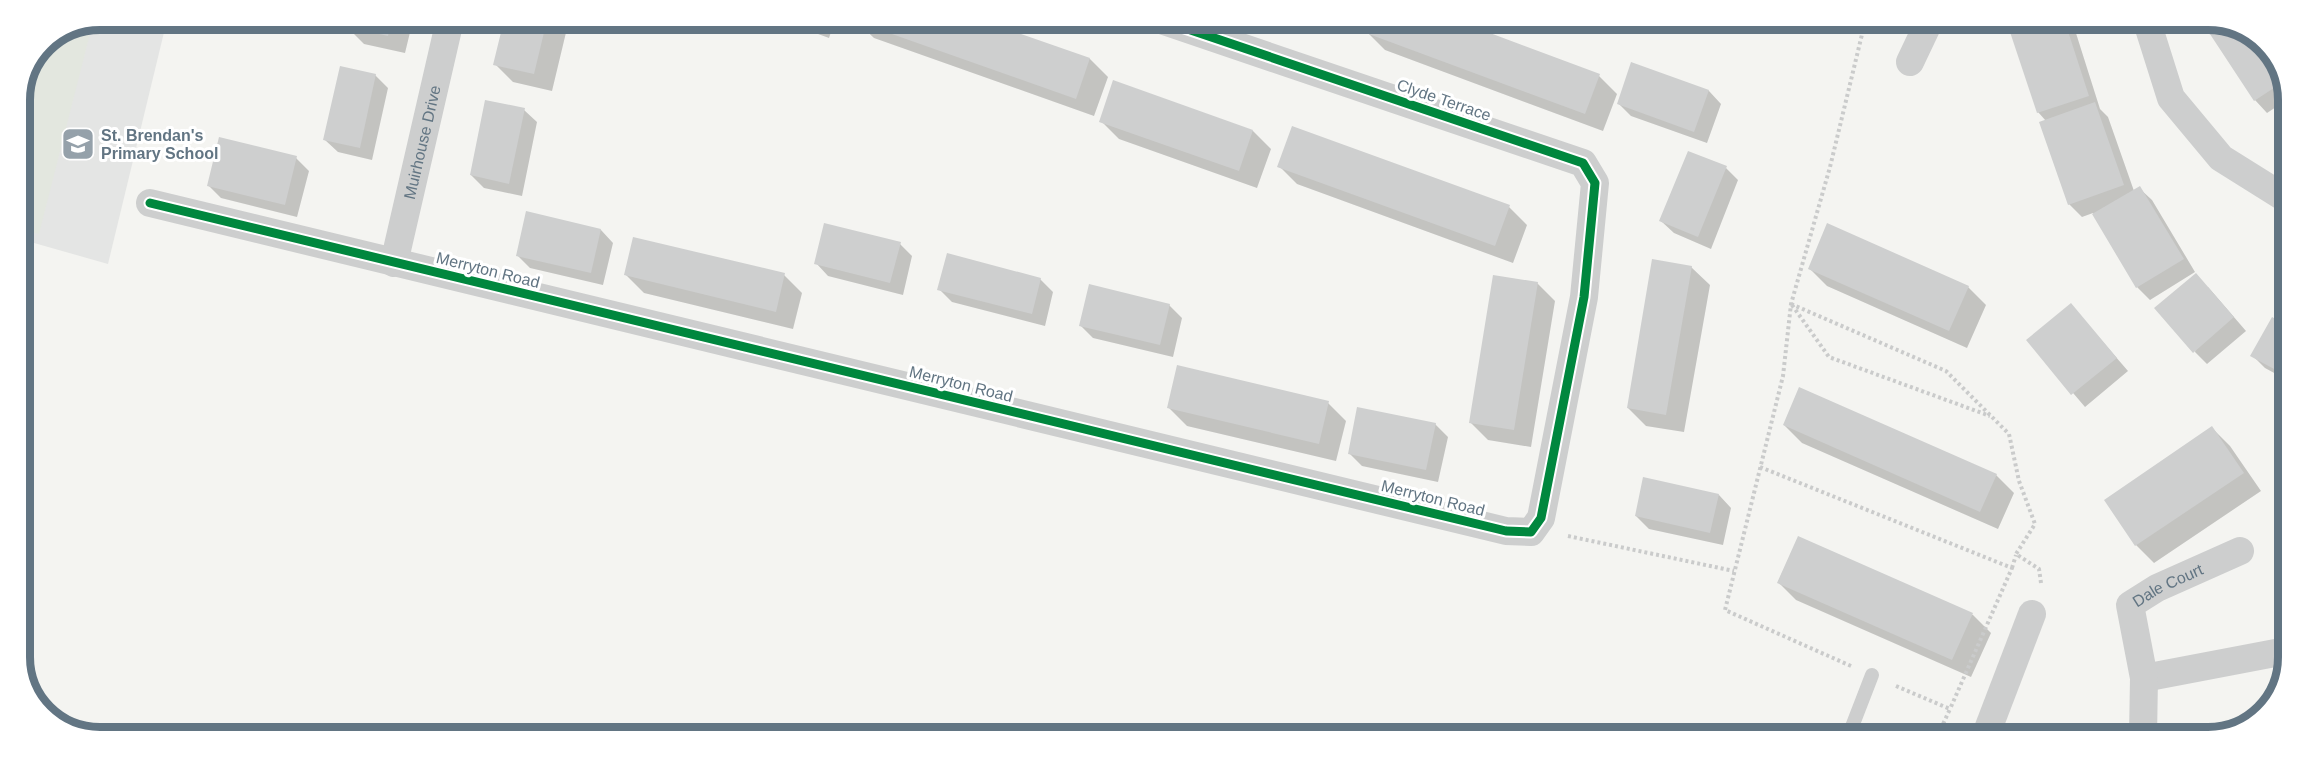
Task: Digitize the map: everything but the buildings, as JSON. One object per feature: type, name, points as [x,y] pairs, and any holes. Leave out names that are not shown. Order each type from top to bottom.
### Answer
[{"type":"street","name":"Muirhouse Drive","points":[[394,263],[448,30]]},
{"type":"street","name":"Clyde Terrace","points":[[1191,30],[1583,163],[1595,183],[1584,297],[1541,518],[1530,532]]},
{"type":"street","points":[[1910,62],[1925,30]]},
{"type":"street","points":[[2150,30],[2171,98],[2221,158],[2278,194]]},
{"type":"street","name":"Merryton Road","points":[[150,203],[1506,531],[1530,532]]},
{"type":"street","name":"Dale Court","points":[[2143,727],[2144,678],[2130,605],[2157,588],[2240,551]]},
{"type":"street","points":[[1988,727],[2032,615]]},
{"type":"street","points":[[2144,678],[2278,653]]},
{"type":"lane","points":[[1852,727],[1872,675]]},
{"type":"path","points":[[1863,30],[1830,167],[1791,304],[1783,376],[1725,610],[1950,710]]},
{"type":"path","points":[[1791,304],[1946,371],[2009,434],[2019,481],[2035,524],[2016,554],[2012,568],[1942,727]]},
{"type":"path","points":[[1791,304],[1829,357],[1992,417]]},
{"type":"path","points":[[1760,467],[2012,568]]},
{"type":"path","points":[[1530,532],[1560,534],[1734,571]]},
{"type":"path","points":[[2016,554],[2039,569],[2043,593],[2032,615]]},
{"type":"shaded area","name":"St. Brendan's Primary School","points":[[100,30],[165,30],[108,264],[30,242],[31,86],[35,73],[50,50],[73,35]]},
{"type":"shaded area","points":[[91,31],[39,234],[30,232],[31,86],[35,73],[50,50],[73,35]]},
{"type":"cycle path","points":[[150,203],[1506,531],[1531,532],[1541,518],[1584,297],[1595,183],[1583,163],[1191,30]]},
{"type":"place","name":"St. Brendan's Primary School","points":[[78,144]]}]
